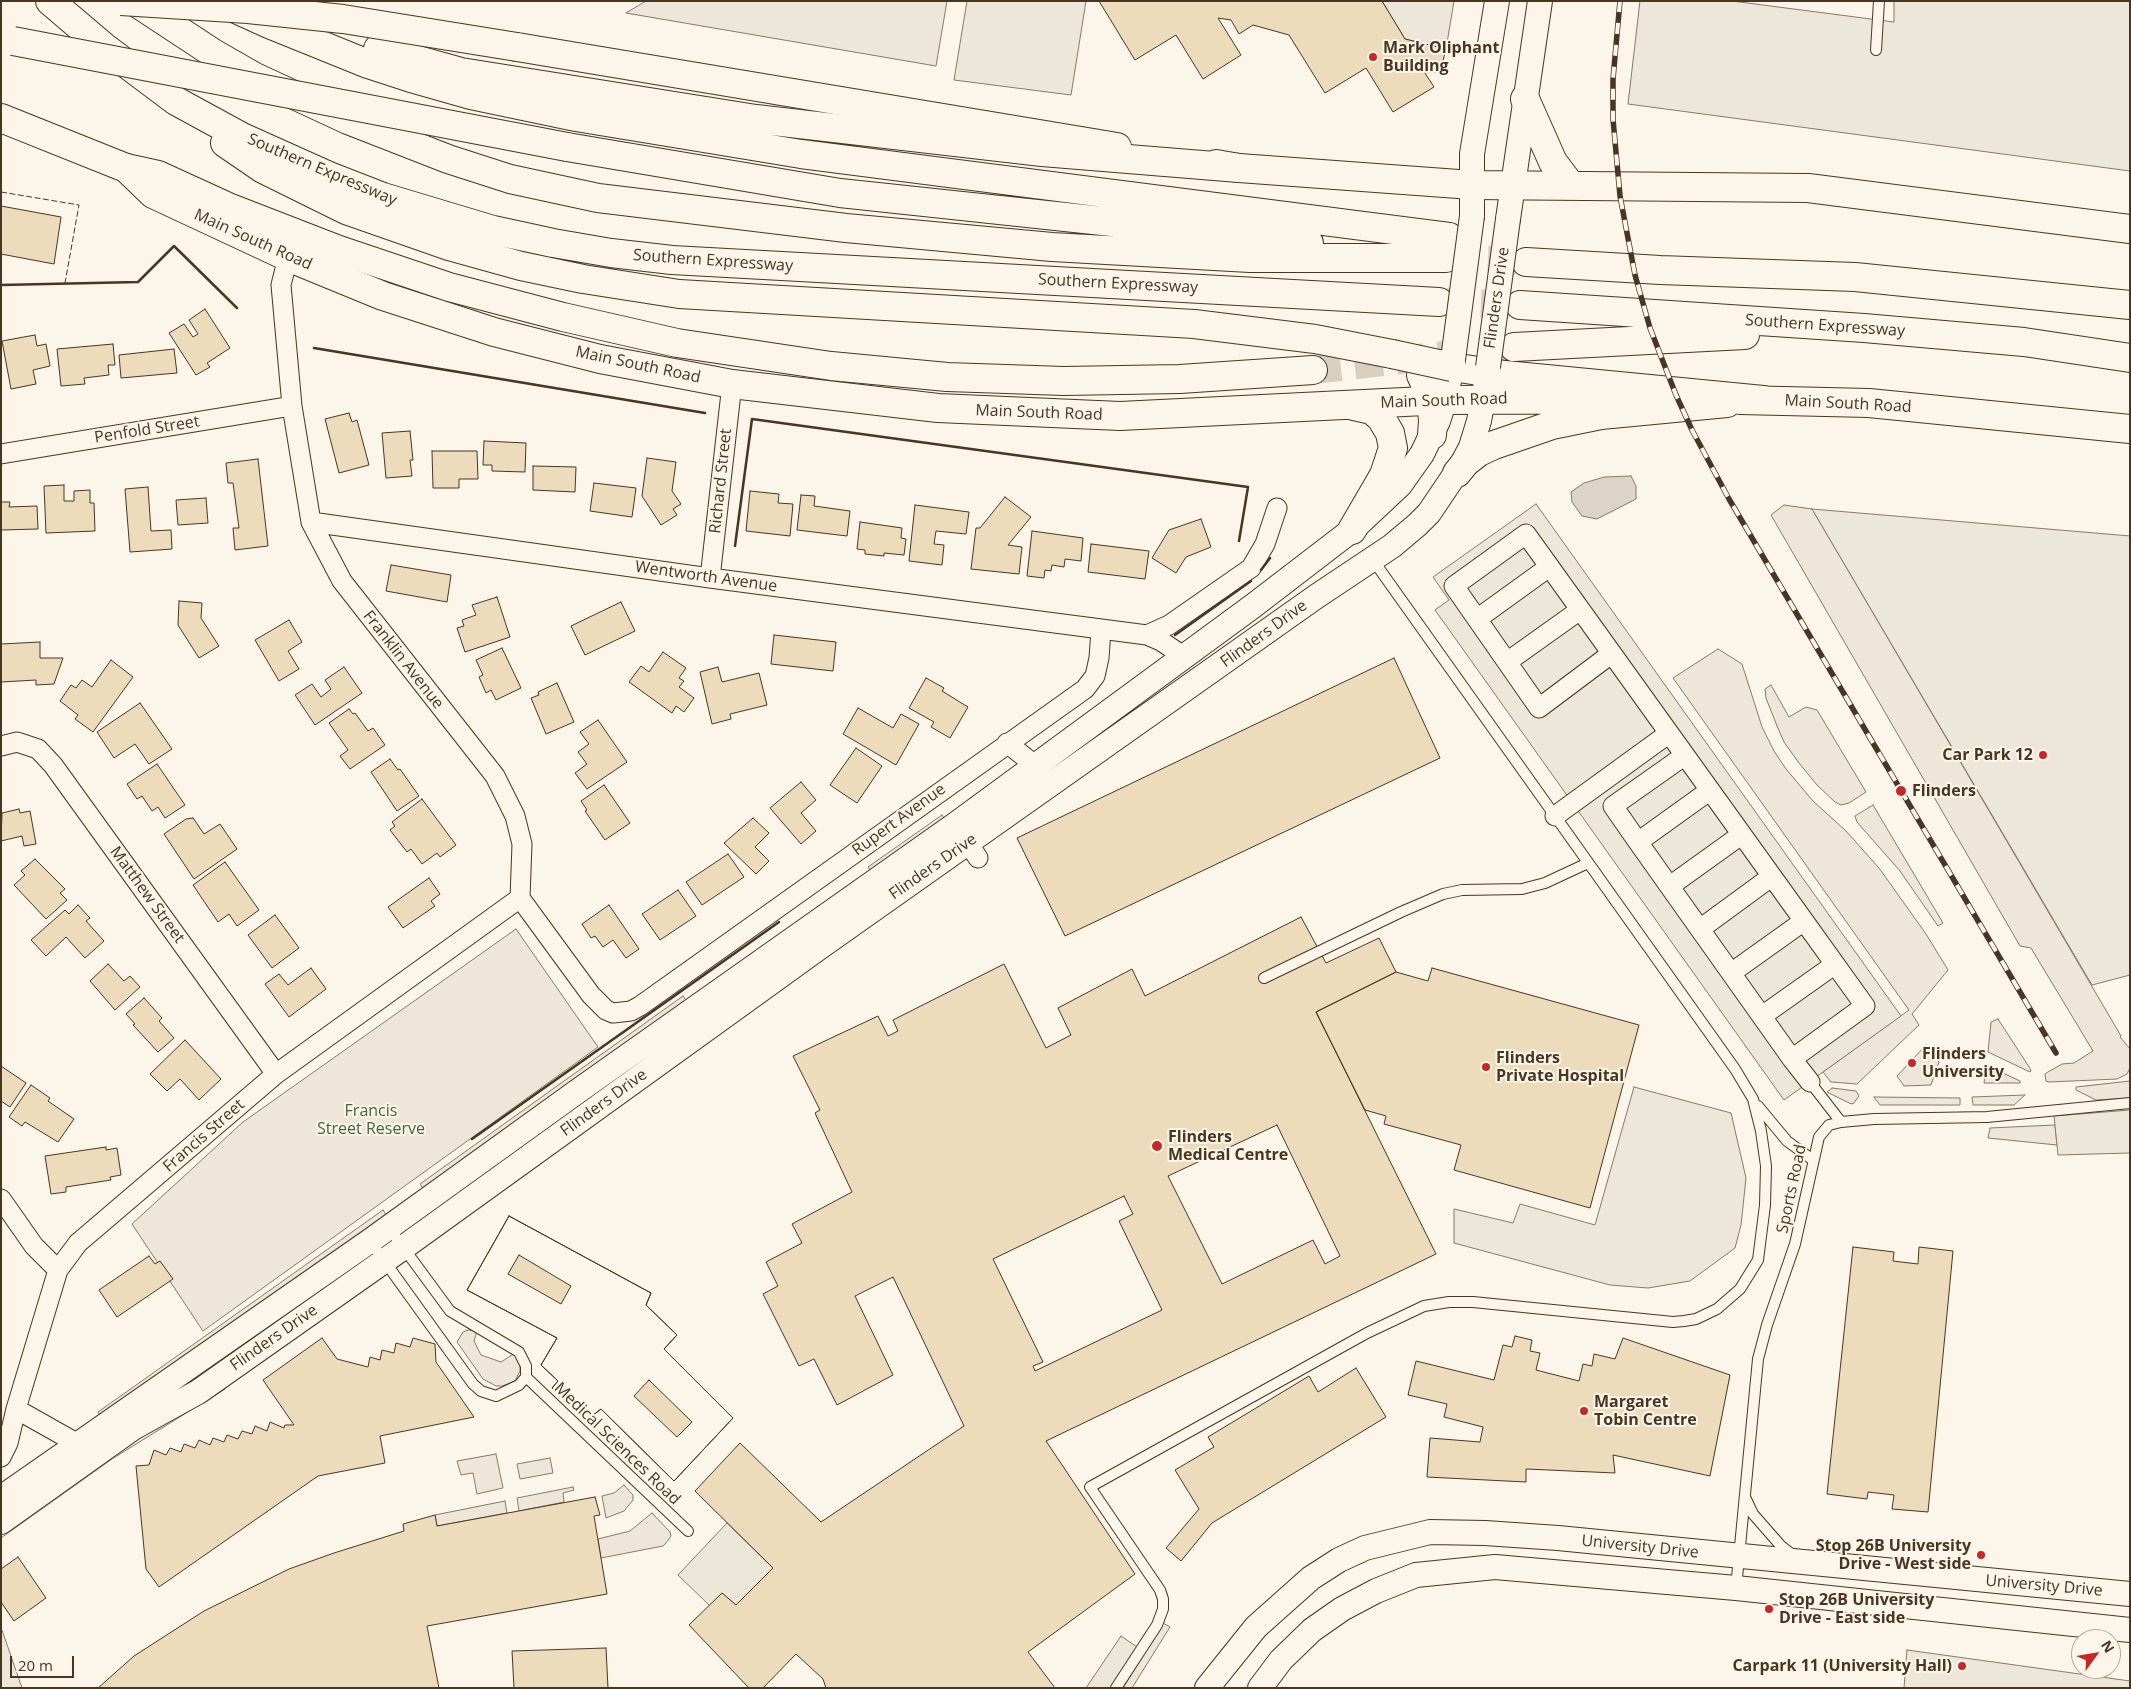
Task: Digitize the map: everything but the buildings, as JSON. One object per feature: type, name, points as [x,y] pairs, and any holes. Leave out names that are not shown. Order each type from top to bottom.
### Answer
[{"type":"highway","name":"Southern Expressway","points":[[50,1],[104,47],[176,101],[242,137],[329,176],[383,197],[493,230],[611,254],[672,260],[1439,302]]},
{"type":"highway","points":[[121,1],[248,9],[333,18],[1239,168]]},
{"type":"highway","name":"Southern Expressway","points":[[134,1],[213,53],[253,76],[348,120],[448,159],[510,179],[598,198],[846,228],[1052,247],[1250,258],[1447,247]]},
{"type":"highway","points":[[222,1],[269,24],[368,64],[471,95],[576,117],[801,154],[1447,247]]},
{"type":"highway","points":[[243,1],[299,25],[344,40],[461,72],[756,119],[1042,152],[1472,184],[1808,188],[2127,228]]},
{"type":"highway","points":[[7,40],[567,147],[840,193],[1447,247]]},
{"type":"highway","points":[[1525,99],[1553,162],[1571,186]]},
{"type":"highway","points":[[176,101],[214,136],[263,170],[346,210],[449,246],[521,266],[583,279],[679,294],[1194,324],[1316,339],[1469,370],[1763,400]]},
{"type":"highway","name":"Main South Road","points":[[1,118],[126,168],[153,194],[288,257],[383,296],[494,332],[600,358],[732,384],[938,408],[1120,416],[1438,400],[1763,400],[1878,403],[2130,428]]},
{"type":"highway","points":[[126,168],[158,175],[228,207],[339,250],[449,287],[563,317],[677,343],[831,366],[947,377],[1064,381],[1180,380],[1313,370]]},
{"type":"highway","points":[[1527,254],[1660,270],[1855,276],[2130,305]]},
{"type":"highway","name":"Southern Expressway","points":[[1520,305],[1864,328],[2024,342],[2130,358]]},
{"type":"highway","points":[[1514,347],[1864,328]]},
{"type":"highway","points":[[1392,354],[1409,363],[1421,375],[1438,400],[1432,435]]},
{"type":"highway","points":[[1457,473],[1466,462],[1487,448],[1564,422],[1601,415],[1763,400]]},
{"type":"highway","points":[[1349,405],[1366,408],[1376,413],[1388,427],[1393,448],[1384,475],[1352,530]]},
{"type":"street","name":"Flinders Drive","points":[[1,1498],[80,1445],[379,1234],[1048,787],[1317,596],[1373,560],[1417,525],[1440,498],[1457,473],[1471,447],[1484,399],[1469,370],[1472,154],[1496,1]]},
{"type":"street","name":"Flinders Drive","points":[[1438,400],[1469,370],[1508,219],[1540,1]]},
{"type":"street","name":"Franklin Avenue","points":[[288,257],[281,285],[292,406],[311,522],[342,581],[495,776],[515,816],[522,844],[520,898]]},
{"type":"street","name":"Richard Street","points":[[710,578],[732,384]]},
{"type":"street","name":"Penfold Street","points":[[1,454],[292,406]]},
{"type":"street","name":"Flinders Drive","points":[[968,841],[1036,766],[1253,606],[1352,530],[1388,498],[1409,475],[1432,435]]},
{"type":"street","points":[[1147,635],[1169,625],[1251,568],[1266,544],[1277,508]]},
{"type":"street","name":"Wentworth Avenue","points":[[311,522],[1101,630]]},
{"type":"street","points":[[1352,530],[1373,560]]},
{"type":"street","points":[[1611,654],[1539,708],[1454,586],[1526,534],[1708,790],[1804,921],[1864,1006],[1792,1059]]},
{"type":"street","points":[[1477,619],[1549,567]]},
{"type":"street","points":[[1507,662],[1580,610]]},
{"type":"street","points":[[1101,630],[1147,635],[1157,639],[1183,656]]},
{"type":"street","name":"Rupert Avenue","points":[[520,898],[597,1002],[613,1014],[623,1013],[640,1006],[1085,689],[1094,676],[1099,658],[1101,630]]},
{"type":"street","points":[[1555,816],[1668,734]]},
{"type":"street","name":"Matthew Street","points":[[1,746],[17,742],[38,750],[53,765],[276,1074]]},
{"type":"street","points":[[1008,743],[1036,766]]},
{"type":"street","points":[[1684,756],[1613,806],[1810,1082]]},
{"type":"street","points":[[1638,842],[1708,790]]},
{"type":"street","points":[[1670,886],[1741,835]]},
{"type":"street","points":[[1700,929],[1771,877]]},
{"type":"street","name":"Francis Street","points":[[1,1457],[8,1443],[16,1409],[58,1270],[78,1243],[276,1074],[520,898]]},
{"type":"street","points":[[1731,973],[1804,921]]},
{"type":"street","points":[[1762,1016],[1834,965]]},
{"type":"street","name":"Flinders Drive","points":[[1,1522],[133,1428],[198,1392],[404,1247],[712,1011]]},
{"type":"street","points":[[1,1198],[34,1246],[58,1270]]},
{"type":"street","points":[[16,1409],[80,1445]]},
{"type":"street","name":"University Drive","points":[[1207,1688],[1227,1660],[1256,1627],[1311,1578],[1339,1560],[1365,1548],[1402,1537],[1430,1532],[1485,1532],[2130,1594]]},
{"type":"street","name":"University Drive","points":[[1260,1688],[1281,1660],[1312,1630],[1342,1609],[1376,1590],[1416,1575],[1495,1567],[1736,1588],[2130,1630]]},
{"type":"lane","points":[[1876,50],[1879,1]]},
{"type":"lane","points":[[1373,560],[1735,1069],[1753,1099],[1787,1141],[1813,1160]]},
{"type":"lane","points":[[1264,978],[1401,912],[1443,894],[1462,890],[1522,888],[1545,883],[1588,862]]},
{"type":"lane","points":[[1810,1082],[1841,1122]]},
{"type":"lane","points":[[1116,1688],[1157,1625],[1163,1609],[1163,1599],[1160,1590],[1090,1487],[1367,1333],[1424,1306],[1449,1302],[1473,1302],[1672,1322],[1696,1319],[1717,1309],[1740,1289],[1758,1260],[1765,1205],[1766,1166],[1761,1131],[1753,1099]]},
{"type":"lane","name":"Sports Road","points":[[1736,1588],[1758,1359],[1767,1325],[1796,1244],[1818,1137],[1829,1125],[1841,1122],[1874,1119],[1987,1117],[2130,1103]]},
{"type":"lane","points":[[379,1234],[404,1247],[450,1311],[519,1352],[526,1366],[526,1377],[508,1392],[496,1396],[481,1391],[473,1384],[384,1261],[379,1234]]},
{"type":"lane","name":"Medical Sciences Road","points":[[526,1377],[688,1531]]},
{"type":"lane","points":[[1745,1495],[1752,1514],[1781,1546],[1804,1564]]},
{"type":"green space","points":[[1784,505],[1812,509],[2120,1037],[2130,1049],[2130,1068],[2127,1074],[2117,1079],[2046,1081],[2045,1074],[2048,1072],[2062,1064],[2074,1063],[2093,1051],[2031,948],[2020,946],[1771,515]]},
{"type":"green space","points":[[1718,649],[1742,664],[1762,727],[1786,769],[1813,801],[1846,831],[1879,868],[1926,934],[1948,970],[1912,1014],[1919,1025],[1857,1084],[1831,1082],[1823,1072],[1909,1010],[1673,678]]},
{"type":"green space","points":[[1771,685],[1789,717],[1806,707],[1817,710],[1866,792],[1849,803],[1841,805],[1835,802],[1817,785],[1784,742],[1766,698],[1765,689]]},
{"type":"green space","points":[[1873,805],[1943,923],[1938,926],[1900,871],[1857,822],[1855,816]]},
{"type":"green space","name":"Francis Street Reserve","points":[[516,929],[598,1047],[203,1331],[132,1224],[243,1122]]},
{"type":"green space","points":[[1998,1019],[2031,1070],[2030,1072],[1988,1052],[1991,1022]]},
{"type":"green space","points":[[1926,1045],[1939,1062],[1931,1085],[1904,1086],[1897,1076]]},
{"type":"green space","points":[[1986,1065],[2020,1081],[2020,1083],[1984,1083]]},
{"type":"green space","points":[[2130,1081],[2130,1098],[2096,1100],[2076,1090],[2076,1087]]},
{"type":"green space","points":[[1832,1088],[1856,1091],[1859,1096],[1853,1104],[1849,1103],[1827,1092]]},
{"type":"green space","points":[[2025,1095],[2014,1105],[1973,1105],[1972,1097]]},
{"type":"green space","points":[[1874,1097],[1960,1098],[1960,1105],[1880,1105]]},
{"type":"green space","points":[[2055,1125],[2057,1145],[1988,1138],[1990,1128]]},
{"type":"green space","points":[[468,1330],[477,1331],[474,1341],[481,1355],[501,1362],[515,1353],[520,1364],[520,1371],[515,1381],[502,1386],[496,1386],[483,1379],[457,1342],[463,1332]]},
{"type":"green space","points":[[496,1454],[503,1488],[477,1494],[473,1473],[461,1475],[457,1461]]},
{"type":"green space","points":[[624,1485],[633,1495],[633,1500],[624,1511],[606,1518],[602,1496],[614,1493]]},
{"type":"green space","points":[[573,1487],[574,1490],[563,1493],[564,1502],[519,1511],[517,1498]]},
{"type":"green space","points":[[505,1501],[507,1513],[437,1526],[435,1515]]},
{"type":"green space","points":[[652,1513],[670,1532],[671,1536],[663,1546],[601,1558],[598,1539],[630,1531]]},
{"type":"shaded area","points":[[646,1],[947,1],[936,66],[626,13]]},
{"type":"shaded area","points":[[967,1],[1086,1],[1071,95],[954,80]]},
{"type":"shaded area","points":[[1382,1],[1454,1],[1446,49],[1405,39]]},
{"type":"shaded area","points":[[1640,1],[1732,1],[1894,22],[1894,1],[2130,1],[2130,171],[1628,104]]},
{"type":"shaded area","points":[[1631,476],[1636,486],[1636,499],[1597,519],[1582,516],[1572,502],[1571,492],[1584,483],[1604,477]]},
{"type":"shaded area","points":[[1536,504],[1901,1016],[1784,1100],[1435,610],[1449,600],[1433,577]]},
{"type":"shaded area","name":"Car Park 12","points":[[1812,509],[2130,536],[2130,975],[2092,985]]},
{"type":"shaded area","points":[[942,815],[947,823],[873,874],[868,867]]},
{"type":"shaded area","points":[[683,996],[689,1005],[426,1193],[420,1184]]},
{"type":"shaded area","points":[[1634,1087],[1731,1113],[1746,1178],[1741,1225],[1735,1248],[1690,1281],[1648,1288],[1610,1285],[1454,1243],[1454,1209],[1513,1223],[1520,1204],[1595,1225]]},
{"type":"shaded area","points":[[2130,1110],[2130,1153],[2058,1155],[2054,1116]]},
{"type":"shaded area","points":[[383,1210],[388,1218],[104,1421],[98,1412]]},
{"type":"shaded area","points":[[228,1376],[225,1389],[112,1459],[1,1538],[1,1526]]},
{"type":"shaded area","points":[[550,1458],[553,1473],[520,1479],[517,1464]]},
{"type":"shaded area","points":[[727,1523],[773,1568],[736,1605],[722,1593],[710,1606],[678,1575]]},
{"type":"shaded area","points":[[1163,1623],[1170,1627],[1132,1688],[1123,1688]]},
{"type":"shaded area","points":[[2,1630],[22,1688],[1,1688]]},
{"type":"shaded area","points":[[1121,1636],[1137,1647],[1110,1688],[1086,1688]]},
{"type":"shaded area","name":"Carpark 11 (University Hall)","points":[[1907,1650],[2071,1673],[2071,1679],[2116,1679],[2130,1681],[2130,1688],[1904,1688]]},
{"type":"tunnel","points":[[1446,258],[1526,262]]},
{"type":"tunnel","points":[[1439,302],[1520,305]]},
{"type":"tunnel","points":[[1313,370],[1514,347]]},
{"type":"railway","points":[[1620,1],[1613,79],[1613,119],[1620,196],[1635,275],[1650,328],[1676,395],[1692,430],[1729,499],[2056,1053]]},
{"type":"fence","points":[[1,192],[79,205],[65,283]]},
{"type":"wall","points":[[1,285],[138,282],[174,246],[237,308]]},
{"type":"wall","points":[[314,348],[705,413]]},
{"type":"wall","points":[[735,546],[752,419],[1248,487],[1239,541]]},
{"type":"wall","points":[[1261,570],[1270,558]]},
{"type":"wall","points":[[1175,635],[1251,581]]},
{"type":"wall","points":[[472,1139],[779,922]]},
{"type":"place","name":"Mark Oliphant Building","points":[[1373,57]]},
{"type":"place","name":"Car Park 12","points":[[2043,755]]},
{"type":"place","name":"Flinders","points":[[1901,791]]},
{"type":"place","name":"Flinders University","points":[[1912,1063]]},
{"type":"place","name":"Flinders Private Hospital","points":[[1486,1067]]},
{"type":"place","name":"Flinders Medical Centre","points":[[1157,1146]]},
{"type":"place","name":"Margaret Tobin Centre","points":[[1584,1411]]},
{"type":"place","name":"Stop 26B University Drive - West side","points":[[1981,1555]]},
{"type":"place","name":"Stop 26B University Drive - East side","points":[[1769,1609]]},
{"type":"place","name":"Carpark 11 (University Hall)","points":[[1962,1666]]}]
